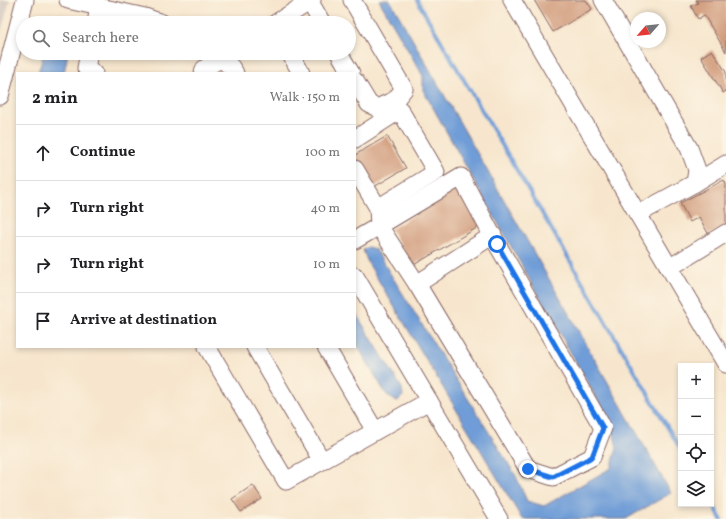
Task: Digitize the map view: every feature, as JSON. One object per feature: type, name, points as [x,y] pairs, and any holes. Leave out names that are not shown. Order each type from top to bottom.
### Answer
[{"type":"street","points":[[21,16],[25,0]]},
{"type":"street","points":[[68,0],[97,15],[121,16]]},
{"type":"street","points":[[352,0],[404,89],[395,100],[377,108],[368,104],[356,82]]},
{"type":"street","points":[[512,0],[726,364]]},
{"type":"street","points":[[603,0],[689,148],[697,170],[695,183]]},
{"type":"street","points":[[287,16],[311,1],[318,16]]},
{"type":"street","points":[[0,96],[16,35]]},
{"type":"street","points":[[88,60],[86,68],[92,72]]},
{"type":"street","points":[[203,72],[204,69],[216,60]]},
{"type":"street","points":[[226,60],[234,72]]},
{"type":"street","points":[[294,60],[300,72]]},
{"type":"street","points":[[343,60],[350,72]]},
{"type":"street","points":[[356,138],[400,110],[436,172],[378,208]]},
{"type":"street","points":[[638,214],[695,183],[726,164]]},
{"type":"street","points":[[356,171],[378,208],[379,226],[417,284],[528,469],[553,477],[592,457],[603,428],[493,235],[462,177],[379,226],[356,239]]},
{"type":"street","points":[[669,268],[726,233]]},
{"type":"street","points":[[417,284],[493,235]]},
{"type":"street","points":[[356,278],[499,519]]},
{"type":"street","points":[[208,348],[286,481],[429,401]]},
{"type":"street","points":[[256,348],[322,461]]},
{"type":"street","points":[[327,348],[375,431]]},
{"type":"shaded area","points":[[0,0],[10,0],[0,35]]},
{"type":"water","points":[[379,0],[390,0],[671,493],[626,519],[522,519],[368,263],[363,250],[368,247],[375,249],[516,476],[527,501],[544,506],[611,468],[617,448],[612,426],[423,90],[423,76]]},
{"type":"water","points":[[42,60],[67,60],[64,72],[38,72]]},
{"type":"water","points":[[356,314],[402,388],[403,396],[398,401],[392,399],[386,394],[356,344]]},
{"type":"building","points":[[534,0],[586,0],[592,9],[553,32]]},
{"type":"building","points":[[696,0],[726,0],[726,52],[704,15],[698,19],[691,6],[698,3]]},
{"type":"building","points":[[712,50],[726,72],[726,91],[723,93],[701,57]]},
{"type":"building","points":[[387,136],[406,168],[372,188],[356,160],[356,154]]},
{"type":"building","points":[[724,180],[726,184],[726,226],[709,235],[699,217],[690,222],[680,203]]},
{"type":"building","points":[[458,189],[480,226],[412,266],[391,229]]},
{"type":"building","points":[[253,485],[262,499],[241,512],[232,499]]},
{"type":"waterway","points":[[417,0],[678,445]]},
{"type":"waterway","points":[[714,506],[721,519]]},
{"type":"route","points":[[497,244],[603,428],[592,457],[553,477],[528,469]]}]
